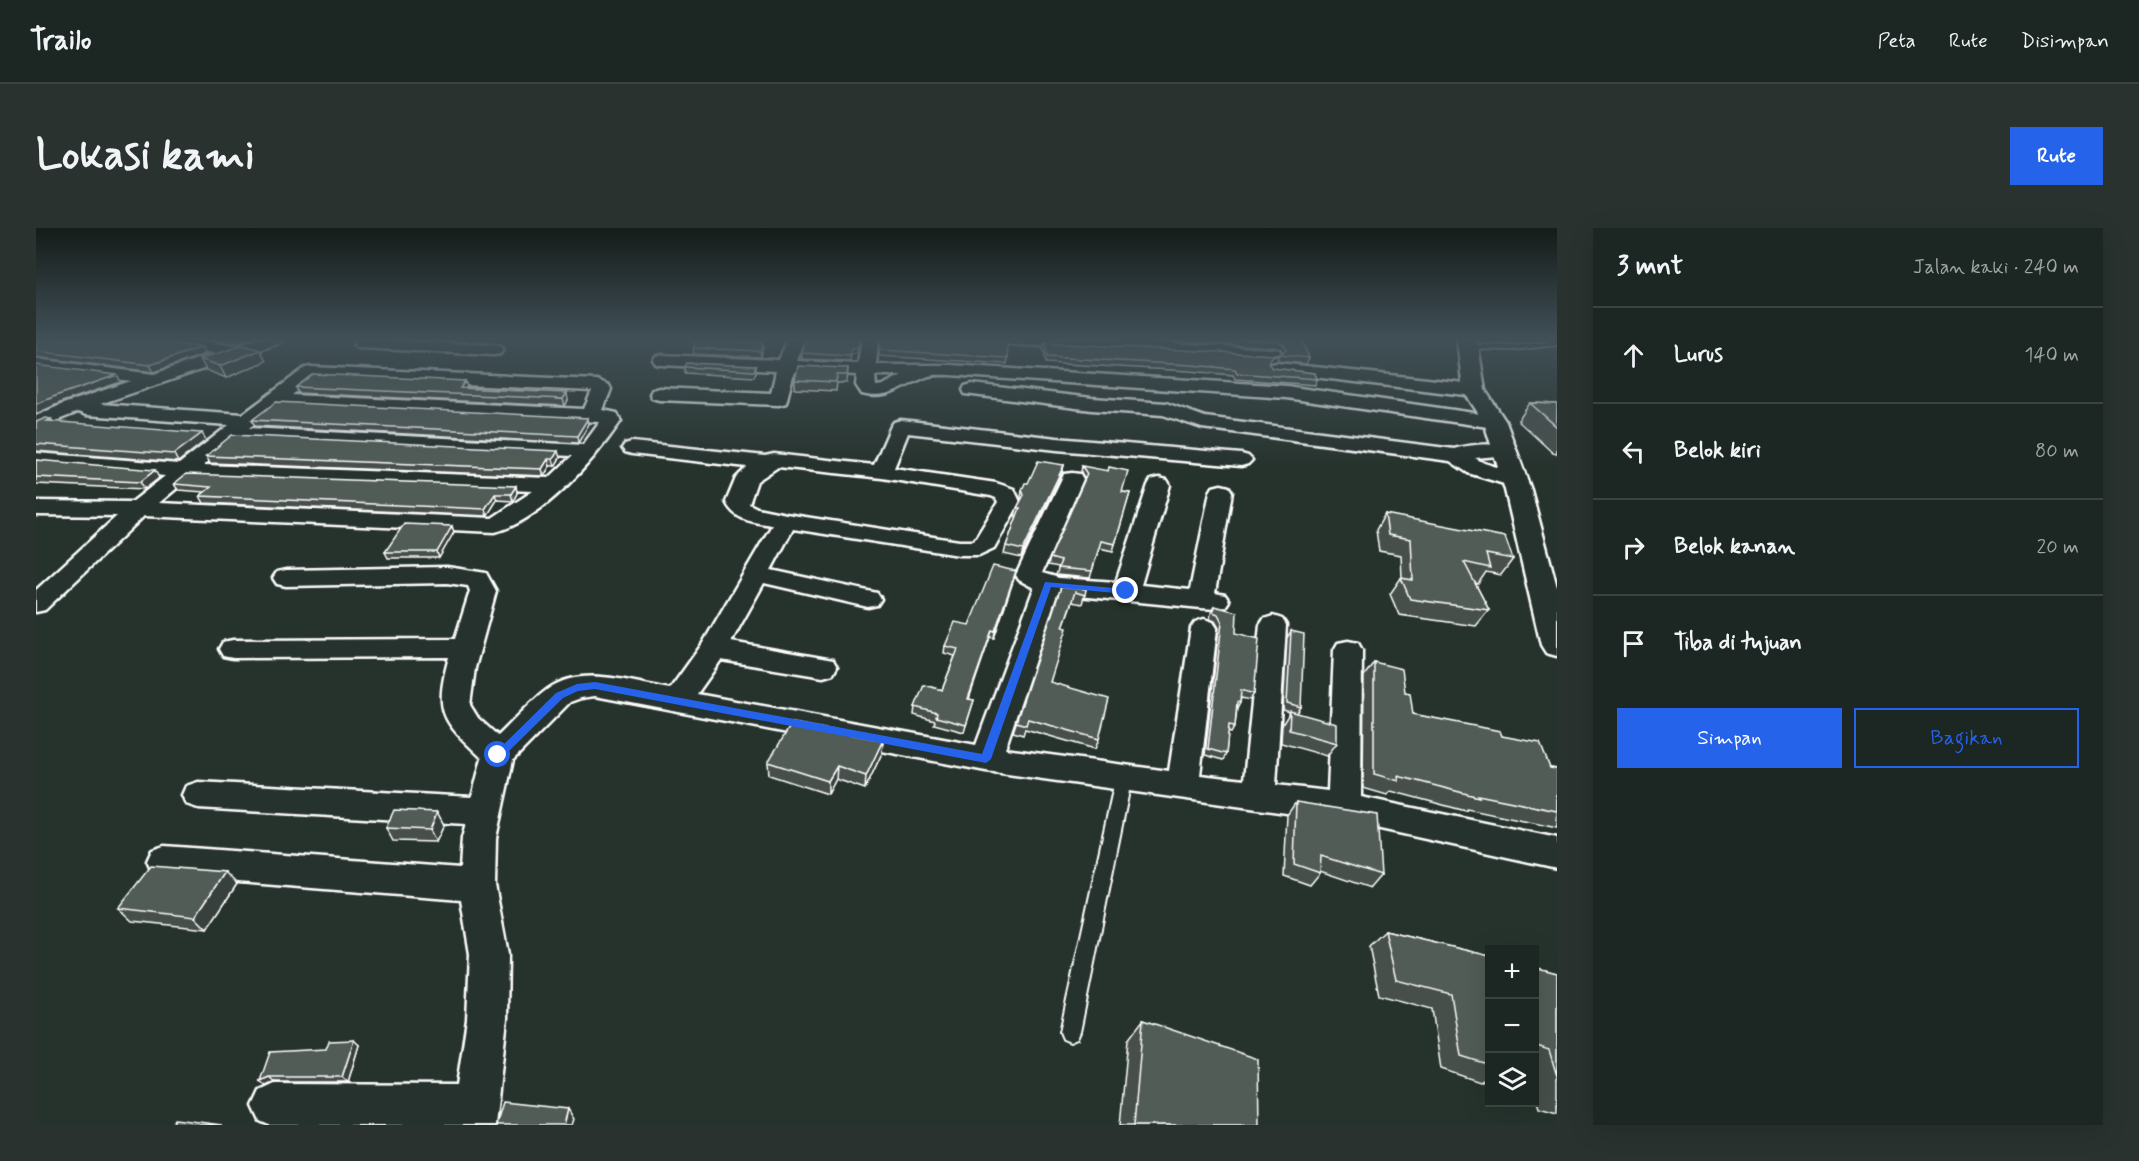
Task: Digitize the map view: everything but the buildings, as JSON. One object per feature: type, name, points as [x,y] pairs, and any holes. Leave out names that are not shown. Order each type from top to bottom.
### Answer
[{"type":"street","points":[[36,423],[70,408],[152,381]]},
{"type":"street","points":[[36,604],[138,509],[187,471],[230,433],[299,381]]},
{"type":"street","points":[[492,381],[597,386],[602,389],[591,415]]},
{"type":"street","points":[[775,421],[783,381]]},
{"type":"street","points":[[1122,381],[1286,392],[1495,422]]},
{"type":"street","points":[[1282,381],[1286,392]]},
{"type":"street","points":[[1423,381],[1474,390]]},
{"type":"street","points":[[1473,381],[1474,390],[1495,422],[1514,480],[1557,645]]},
{"type":"street","points":[[962,388],[1092,404],[1166,409],[1202,422],[1224,426],[1456,455],[1476,468],[1514,480]]},
{"type":"street","points":[[659,394],[779,399]]},
{"type":"street","points":[[36,508],[138,509],[495,525],[507,520],[552,485],[589,451],[611,421],[610,417],[591,415],[273,400]]},
{"type":"street","points":[[36,404],[248,420]]},
{"type":"street","points":[[882,472],[902,426],[1057,434],[1240,460]]},
{"type":"street","points":[[230,433],[589,451]]},
{"type":"street","points":[[632,448],[767,463],[785,460],[882,472],[996,490],[1006,494],[1010,502],[986,543],[978,548],[959,548],[786,521],[750,514],[740,508],[737,502],[747,478],[767,463]]},
{"type":"street","points":[[1456,455],[1464,452],[1503,451]]},
{"type":"street","points":[[36,459],[187,471],[552,485]]},
{"type":"street","points":[[1072,479],[1028,575],[1030,578],[1048,584],[1126,591],[1207,610]]},
{"type":"street","points":[[1126,591],[1159,485]]},
{"type":"street","points":[[1183,784],[1221,492]]},
{"type":"street","points":[[678,700],[714,649],[786,521]]},
{"type":"street","points":[[756,574],[868,599]]},
{"type":"street","points":[[286,578],[447,575],[477,579],[483,591],[455,686],[455,705],[465,721],[498,755]]},
{"type":"street","points":[[986,759],[1048,584]]},
{"type":"street","points":[[1259,794],[1272,625]]},
{"type":"street","points":[[233,649],[467,648]]},
{"type":"street","points":[[714,649],[823,667]]},
{"type":"street","points":[[1344,807],[1348,650]]},
{"type":"street","points":[[274,1106],[475,1116],[487,1019],[489,954],[477,885],[479,838],[484,812],[498,755],[560,695],[577,688],[595,686],[678,700],[986,759],[1344,807],[1557,853]]},
{"type":"street","points":[[198,795],[484,812]]},
{"type":"street","points":[[164,861],[477,885]]},
{"type":"lane","points":[[1070,1032],[1124,776]]},
{"type":"route","points":[[498,755],[560,695],[577,688],[595,686],[986,759],[1048,584],[1126,591]]}]
